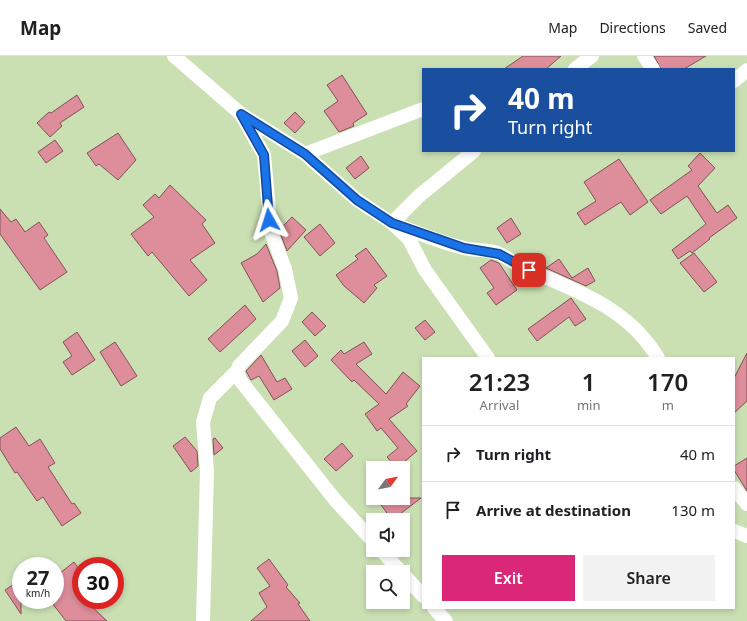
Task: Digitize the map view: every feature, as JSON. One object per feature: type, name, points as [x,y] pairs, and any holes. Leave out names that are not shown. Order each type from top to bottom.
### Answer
[{"type":"street","points":[[174,56],[241,114],[305,154],[357,200],[392,223],[409,239],[425,270],[487,357]]},
{"type":"street","points":[[576,68],[592,56]]},
{"type":"street","points":[[644,56],[652,68]]},
{"type":"street","points":[[735,80],[747,70]]},
{"type":"street","points":[[305,154],[422,109]]},
{"type":"street","points":[[203,621],[207,471],[203,422],[210,398],[237,371],[239,366],[282,321],[291,298],[285,269],[271,232],[264,155],[241,114]]},
{"type":"street","points":[[392,223],[419,196],[473,152]]},
{"type":"street","points":[[392,223],[464,248],[499,254],[516,264],[568,286],[612,309],[632,325],[651,346],[657,357]]},
{"type":"street","points":[[237,371],[240,380],[331,495],[366,533]]},
{"type":"street","points":[[735,489],[747,504]]},
{"type":"street","points":[[735,531],[747,536]]},
{"type":"street","points":[[387,557],[395,565]]},
{"type":"street","points":[[410,582],[422,595]]},
{"type":"street","points":[[435,609],[446,621]]},
{"type":"building","points":[[523,56],[561,56],[547,68],[505,68]]},
{"type":"building","points":[[654,56],[706,56],[686,68],[660,68]]},
{"type":"building","points":[[342,75],[367,114],[353,123],[354,126],[339,132],[324,111],[338,101],[327,85]]},
{"type":"building","points":[[77,95],[84,107],[60,123],[62,126],[50,137],[37,123],[49,112],[51,113]]},
{"type":"building","points":[[295,112],[305,122],[295,133],[284,123]]},
{"type":"building","points":[[118,133],[136,160],[118,180],[99,164],[96,166],[87,153]]},
{"type":"building","points":[[55,140],[63,151],[46,163],[38,152]]},
{"type":"building","points":[[700,153],[715,168],[698,186],[717,213],[728,205],[737,218],[709,238],[710,239],[692,253],[690,251],[678,259],[672,250],[706,224],[687,196],[661,214],[650,200],[692,170],[688,166]]},
{"type":"building","points":[[361,156],[369,168],[355,179],[346,168]]},
{"type":"building","points":[[619,159],[648,202],[630,215],[621,202],[585,225],[577,213],[596,201],[584,182]]},
{"type":"building","points":[[170,185],[206,220],[202,224],[215,243],[190,260],[207,280],[189,296],[152,252],[148,256],[131,234],[154,217],[143,205],[155,194],[159,198]]},
{"type":"building","points":[[0,209],[11,222],[16,219],[25,232],[39,222],[48,235],[44,238],[67,272],[40,290],[0,234]]},
{"type":"building","points":[[292,217],[306,230],[287,251],[279,230]]},
{"type":"building","points":[[511,218],[521,234],[507,243],[497,228]]},
{"type":"building","points":[[320,224],[335,243],[320,256],[304,237]]},
{"type":"building","points":[[266,244],[277,271],[280,288],[263,302],[241,263],[257,254]]},
{"type":"building","points":[[366,248],[387,276],[374,285],[377,288],[364,303],[344,286],[336,275],[358,259],[355,256]]},
{"type":"building","points":[[694,253],[717,282],[704,292],[680,263]]},
{"type":"building","points":[[559,259],[572,278],[588,268],[595,281],[586,286],[546,268]]},
{"type":"building","points":[[491,260],[499,263],[517,290],[496,305],[487,293],[494,288],[480,268]]},
{"type":"building","points":[[571,298],[586,319],[575,326],[569,317],[537,341],[528,329]]},
{"type":"building","points":[[245,305],[256,319],[220,352],[208,339]]},
{"type":"building","points":[[312,312],[326,326],[315,336],[302,322]]},
{"type":"building","points":[[425,320],[435,332],[425,340],[415,328]]},
{"type":"building","points":[[77,332],[95,360],[72,375],[63,362],[72,356],[63,342]]},
{"type":"building","points":[[305,340],[318,356],[305,367],[292,351]]},
{"type":"building","points":[[115,342],[137,376],[121,386],[100,352]]},
{"type":"building","points":[[364,342],[372,354],[356,364],[386,394],[403,372],[420,386],[406,404],[408,406],[389,419],[417,451],[405,461],[391,461],[387,457],[398,448],[381,428],[377,431],[365,414],[379,404],[354,380],[352,382],[331,360],[341,350],[344,354]]},
{"type":"building","points":[[747,353],[747,401],[735,412],[735,376]]},
{"type":"building","points":[[261,355],[277,382],[285,378],[292,389],[274,400],[259,376],[251,380],[246,371]]},
{"type":"building","points":[[16,427],[29,446],[40,439],[55,463],[48,467],[72,504],[74,503],[81,513],[62,526],[43,497],[37,501],[17,472],[15,473],[0,449],[0,438]]},
{"type":"building","points":[[185,437],[197,451],[198,466],[191,472],[173,446]]},
{"type":"building","points":[[215,438],[223,448],[214,455],[213,439]]},
{"type":"building","points":[[342,443],[353,456],[336,471],[324,459]]},
{"type":"building","points":[[747,458],[747,491],[735,472],[735,465]]},
{"type":"building","points":[[410,498],[421,498],[401,513],[387,513],[381,505],[410,505]]},
{"type":"building","points":[[269,559],[288,585],[286,587],[300,603],[298,604],[310,621],[251,621],[267,607],[259,593],[270,586],[257,568]]},
{"type":"building","points":[[72,564],[72,609],[94,609],[107,621],[66,621],[57,609],[64,609],[64,570]]},
{"type":"building","points":[[12,586],[12,600],[5,590]]},
{"type":"route","points":[[269,220],[264,155],[241,114],[305,154],[357,200],[392,223],[464,248],[499,254],[529,270]]}]
